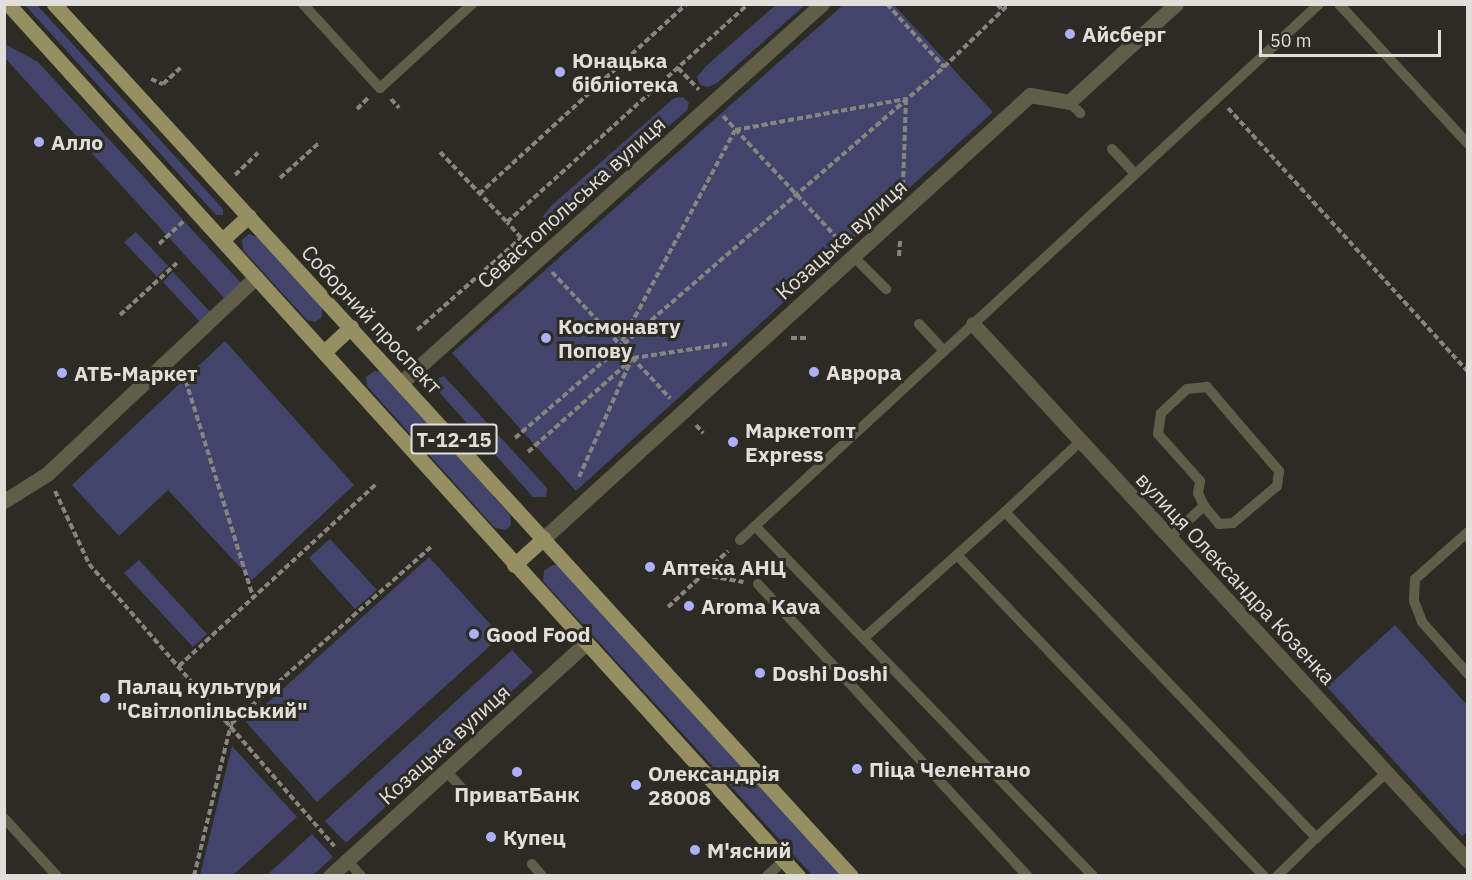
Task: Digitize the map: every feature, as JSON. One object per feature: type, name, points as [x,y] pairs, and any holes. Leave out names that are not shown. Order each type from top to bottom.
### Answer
[{"type":"main road","name":"Т-12-15","points":[[8,4],[798,876]]},
{"type":"main road","name":"Соборний проспект","points":[[54,4],[402,382],[851,876]]},
{"type":"main road","points":[[222,240],[249,216]]},
{"type":"main road","points":[[324,352],[351,327]]},
{"type":"main road","points":[[514,565],[543,538]]},
{"type":"street","name":"Севастопольська вулиця","points":[[402,382],[822,4]]},
{"type":"street","points":[[1069,102],[1176,4]]},
{"type":"street","name":"Козацька вулиця","points":[[543,538],[1030,95],[1069,102]]},
{"type":"street","points":[[4,501],[47,474],[255,277]]},
{"type":"street","name":"вулиця Олександра Козенка","points":[[973,324],[1466,857]]},
{"type":"street","name":"Козацька вулиця","points":[[330,876],[586,643]]},
{"type":"lane","points":[[303,4],[380,88],[472,4]]},
{"type":"lane","points":[[740,540],[1319,4]]},
{"type":"lane","points":[[1339,4],[1467,144]]},
{"type":"lane","points":[[1069,102],[1080,113]]},
{"type":"lane","points":[[1112,149],[1135,174]]},
{"type":"lane","points":[[853,256],[885,289]]},
{"type":"lane","points":[[919,324],[944,351]]},
{"type":"lane","points":[[1207,387],[1279,471],[1277,486],[1233,523],[1219,524],[1203,506],[1198,493],[1200,481],[1158,434],[1161,413],[1187,389],[1207,387]]},
{"type":"lane","points":[[864,638],[958,556],[1081,441]]},
{"type":"lane","points":[[1170,537],[1203,506]]},
{"type":"lane","points":[[1005,512],[1316,838]]},
{"type":"lane","points":[[755,526],[1093,876]]},
{"type":"lane","points":[[1467,532],[1415,579],[1414,601],[1422,622],[1467,674]]},
{"type":"lane","points":[[958,556],[1264,876]]},
{"type":"lane","points":[[758,584],[1028,876]]},
{"type":"lane","points":[[446,771],[472,799]]},
{"type":"lane","points":[[1277,876],[1387,772]]},
{"type":"lane","points":[[4,818],[57,876]]},
{"type":"lane","points":[[347,860],[361,876]]},
{"type":"lane","points":[[767,876],[784,860]]},
{"type":"lane","points":[[532,864],[542,876]]},
{"type":"path","points":[[479,194],[687,4]]},
{"type":"path","points":[[507,222],[748,4]]},
{"type":"path","points":[[887,4],[944,67]]},
{"type":"path","points":[[997,4],[1003,10]]},
{"type":"path","points":[[515,438],[620,344],[944,67],[1009,4]]},
{"type":"path","points":[[678,68],[706,98]]},
{"type":"path","points":[[1219,98],[1467,372]]},
{"type":"path","points":[[735,130],[906,99]]},
{"type":"path","points":[[899,256],[906,99]]},
{"type":"path","points":[[721,114],[853,256]]},
{"type":"path","points":[[620,344],[735,130]]},
{"type":"path","points":[[280,178],[320,142]]},
{"type":"path","points":[[417,330],[521,238],[440,152]]},
{"type":"path","points":[[234,176],[258,153]]},
{"type":"path","points":[[159,244],[188,218]]},
{"type":"path","points":[[120,315],[177,263]]},
{"type":"path","points":[[548,267],[703,433]]},
{"type":"path","points":[[528,452],[633,358],[762,339],[808,338]]},
{"type":"path","points":[[176,352],[254,597]]},
{"type":"path","points":[[572,484],[580,476],[633,358]]},
{"type":"path","points":[[47,474],[89,564],[231,724],[347,860]]},
{"type":"path","points":[[179,666],[377,483]]},
{"type":"path","points":[[668,607],[740,540]]},
{"type":"path","points":[[194,876],[231,724],[433,545]]},
{"type":"path","points":[[702,575],[758,584]]},
{"type":"shaded area","points":[[777,4],[805,5],[717,83],[708,87],[700,85],[697,77],[706,66]]},
{"type":"shaded area","points":[[25,5],[37,5],[223,209],[223,215],[216,215]]},
{"type":"shaded area","points":[[843,5],[894,5],[993,112],[576,491],[452,353]]},
{"type":"shaded area","points":[[5,44],[38,62],[241,283],[224,298],[5,58]]},
{"type":"shaded area","points":[[683,97],[689,103],[687,110],[563,222],[554,226],[546,223],[543,216],[552,205],[674,98]]},
{"type":"shaded area","points":[[136,232],[168,266],[157,277],[124,242]]},
{"type":"shaded area","points":[[249,234],[257,237],[322,307],[322,317],[315,322],[307,320],[243,250],[242,240]]},
{"type":"shaded area","points":[[173,272],[211,313],[201,323],[163,282]]},
{"type":"shaded area","points":[[225,341],[354,485],[252,580],[168,490],[119,536],[72,485]]},
{"type":"shaded area","points":[[374,371],[383,372],[510,515],[511,525],[506,530],[495,528],[367,386],[366,377]]},
{"type":"shaded area","points":[[444,376],[547,488],[546,497],[533,497],[439,392],[439,378]]},
{"type":"shaded area","points":[[330,539],[377,590],[355,609],[309,558]]},
{"type":"shaded area","points":[[429,557],[501,636],[317,802],[246,722]]},
{"type":"shaded area","points":[[139,560],[207,634],[193,647],[124,573]]},
{"type":"shaded area","points":[[553,565],[561,565],[841,875],[812,875],[543,581],[544,571]]},
{"type":"shaded area","points":[[1395,625],[1467,705],[1468,831],[1462,836],[1327,687]]},
{"type":"shaded area","points":[[512,650],[533,672],[346,843],[325,821]]},
{"type":"shaded area","points":[[232,746],[297,817],[233,875],[200,875]]},
{"type":"shaded area","points":[[312,834],[333,857],[313,875],[267,875]]},
{"type":"place","name":"Айсберг","points":[[1070,34]]},
{"type":"place","name":"Юнацька бібліотека","points":[[560,72]]},
{"type":"place","name":"Алло","points":[[39,142]]},
{"type":"place","name":"Космонавту Попову","points":[[546,338]]},
{"type":"place","name":"Аврора","points":[[814,372]]},
{"type":"place","name":"АТБ-Маркет","points":[[62,373]]},
{"type":"place","name":"Маркетопт Express","points":[[733,442]]},
{"type":"place","name":"Аптека АНЦ","points":[[650,567]]},
{"type":"place","name":"Aroma Kava","points":[[689,606]]},
{"type":"place","name":"Good Food","points":[[474,634]]},
{"type":"place","name":"Doshi Doshi","points":[[760,673]]},
{"type":"place","name":"Палац культури \"Світлопільський\"","points":[[105,698]]},
{"type":"place","name":"Піца Челентано","points":[[857,769]]},
{"type":"place","name":"ПриватБанк","points":[[517,772]]},
{"type":"place","name":"Олександрія 28008","points":[[636,785]]},
{"type":"place","name":"Купец","points":[[491,837]]},
{"type":"place","name":"М'ясний","points":[[695,850]]}]
